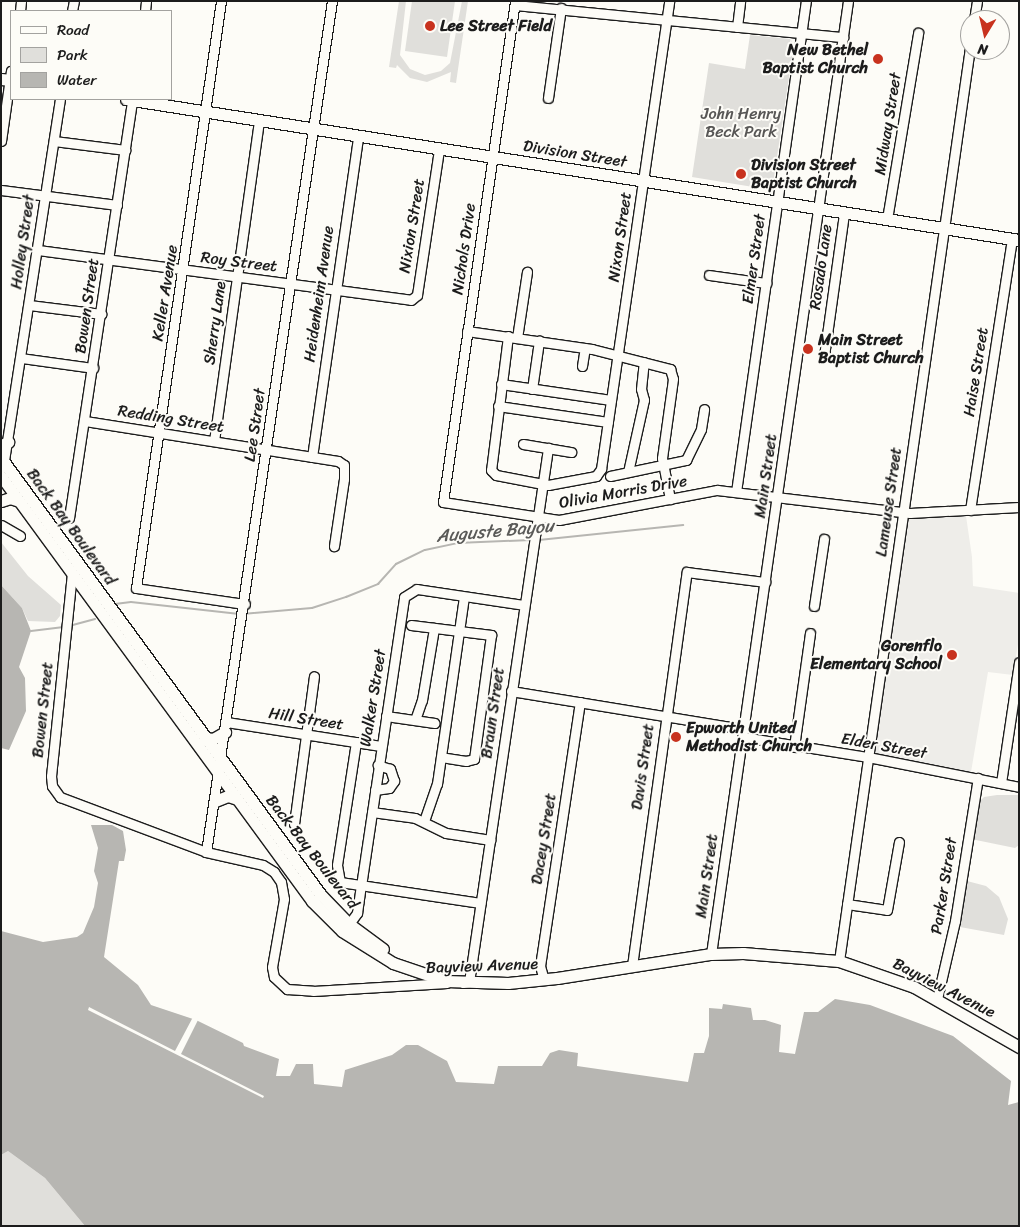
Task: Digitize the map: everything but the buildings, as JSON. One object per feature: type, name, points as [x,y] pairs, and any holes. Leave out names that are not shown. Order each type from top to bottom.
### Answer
[{"type":"main road","name":"Division Street","points":[[136,100],[1015,240]]},
{"type":"main road","name":"Back Bay Boulevard","points":[[3,460],[321,895],[349,924],[394,955],[468,982]]},
{"type":"main road","name":"Back Bay Boulevard","points":[[1,477],[312,901],[342,931],[394,963],[446,981],[468,982]]},
{"type":"main road","points":[[1,501],[10,498],[19,500]]},
{"type":"main road","points":[[205,738],[213,739],[225,727]]},
{"type":"main road","points":[[214,801],[228,796],[238,799]]},
{"type":"main road","name":"Bayview Avenue","points":[[468,982],[544,980],[711,954],[743,953],[839,961],[884,974],[937,999],[1019,1047]]},
{"type":"street","name":"Keller Avenue","points":[[222,1],[136,588],[245,606]]},
{"type":"street","name":"Lee Street","points":[[206,852],[243,623],[266,449],[332,1]]},
{"type":"street","name":"Nixon Street","points":[[542,484],[558,484],[598,474],[618,358],[669,1]]},
{"type":"street","points":[[737,27],[740,1]]},
{"type":"street","name":"Elmer Street","points":[[736,492],[806,1]]},
{"type":"street","name":"Main Street","points":[[711,954],[848,1]]},
{"type":"street","points":[[515,3],[547,4],[561,8],[666,22],[843,37]]},
{"type":"street","name":"Nichols Drive","points":[[443,502],[515,3]]},
{"type":"street","points":[[548,98],[561,8]]},
{"type":"street","name":"Midway Street","points":[[888,220],[918,33]]},
{"type":"street","name":"Lameuse Street","points":[[839,961],[968,60]]},
{"type":"street","points":[[1,142],[8,78]]},
{"type":"street","name":"Holley Street","points":[[1,477],[4,444],[21,358],[60,100]]},
{"type":"street","name":"Bowen Street","points":[[70,518],[94,368],[130,100]]},
{"type":"street","name":"Sherry Lane","points":[[214,441],[259,120]]},
{"type":"street","name":"Heidenheim Avenue","points":[[312,457],[358,136]]},
{"type":"street","points":[[54,141],[124,150]]},
{"type":"street","name":"Nixion Street","points":[[406,301],[417,295],[439,149]]},
{"type":"street","points":[[1,190],[117,204]]},
{"type":"street","name":"Rosado Lane","points":[[824,356],[844,213]]},
{"type":"street","name":"Haise Street","points":[[970,510],[1015,240]]},
{"type":"street","name":"Roy Street","points":[[38,250],[406,301]]},
{"type":"street","points":[[527,272],[501,384],[492,470],[496,475],[542,484]]},
{"type":"street","points":[[709,275],[766,283]]},
{"type":"street","points":[[29,304],[101,314]]},
{"type":"street","points":[[467,330],[585,348],[618,358],[670,369],[674,379],[663,464],[670,499]]},
{"type":"street","points":[[532,389],[539,341]]},
{"type":"street","points":[[582,366],[585,348]]},
{"type":"street","points":[[21,358],[94,368]]},
{"type":"street","points":[[628,472],[644,400],[641,389],[644,362]]},
{"type":"street","points":[[501,384],[611,400]]},
{"type":"street","points":[[498,406],[608,422]]},
{"type":"street","points":[[610,476],[663,464],[683,462],[688,457],[701,429],[704,409]]},
{"type":"street","name":"Redding Street","points":[[86,421],[342,462],[344,479],[334,546]]},
{"type":"street","points":[[523,444],[571,452]]},
{"type":"street","name":"Braun Street","points":[[468,982],[548,448]]},
{"type":"street","name":"Olivia Morris Drive","points":[[443,502],[538,517],[564,519],[717,490],[903,512],[1019,508]]},
{"type":"street","points":[[1,525],[20,536]]},
{"type":"street","points":[[814,606],[824,539]]},
{"type":"street","name":"Davis Street","points":[[632,966],[687,572],[765,582]]},
{"type":"street","name":"Bowen Street","points":[[54,790],[51,776],[72,573]]},
{"type":"street","name":"Walker Street","points":[[349,924],[357,913],[404,597],[417,589],[524,605]]},
{"type":"street","points":[[424,821],[436,793],[464,597]]},
{"type":"street","points":[[411,625],[491,635],[476,746],[471,761],[441,757]]},
{"type":"street","points":[[415,720],[422,700],[434,628]]},
{"type":"street","points":[[794,747],[810,633]]},
{"type":"street","points":[[1001,783],[1019,662]]},
{"type":"street","points":[[294,824],[314,676]]},
{"type":"street","points":[[511,691],[666,716],[744,733]]},
{"type":"street","name":"Dacey Street","points":[[544,980],[540,966],[580,702]]},
{"type":"street","points":[[386,716],[434,723]]},
{"type":"street","name":"Hill Street","points":[[225,727],[306,735],[381,746]]},
{"type":"street","name":"Elder Street","points":[[744,733],[794,747],[868,757],[1019,786]]},
{"type":"street","points":[[356,742],[337,871],[340,882],[480,903]]},
{"type":"street","points":[[375,790],[389,788],[394,781],[390,769],[378,765]]},
{"type":"street","name":"Parker Street","points":[[937,999],[955,921],[978,778]]},
{"type":"street","name":"Bayview Avenue","points":[[54,790],[71,802],[206,852],[263,866],[274,872],[281,882],[284,899],[272,967],[280,985],[287,989],[313,991],[468,982]]},
{"type":"street","points":[[372,812],[424,821],[446,833],[490,840]]},
{"type":"street","points":[[847,904],[887,910],[899,842]]},
{"type":"shaded area","name":"Gorenflo Elementary School","points":[[966,516],[972,557],[973,586],[1019,593],[1019,638],[1013,675],[988,672],[971,772],[873,754],[907,518]]},
{"type":"green space","points":[[399,1],[406,1],[400,55],[410,69],[425,75],[441,71],[450,63],[462,1],[468,1],[456,83],[450,82],[451,72],[427,82],[410,78],[397,65],[396,68],[389,67]]},
{"type":"green space","name":"Lee Street Field","points":[[412,1],[455,1],[447,57],[405,51]]},
{"type":"green space","name":"John Henry Beck Park","points":[[750,35],[790,39],[794,44],[772,190],[692,177],[709,63],[745,69]]},
{"type":"green space","points":[[1,542],[28,576],[61,605],[60,616],[55,622],[28,621],[22,608],[1,585]]},
{"type":"green space","points":[[1019,795],[1019,845],[1015,848],[971,839],[979,802],[984,797]]},
{"type":"green space","points":[[967,881],[986,886],[999,897],[1008,919],[1004,935],[960,927]]},
{"type":"green space","points":[[8,1151],[45,1178],[85,1226],[1,1226],[1,1155]]},
{"type":"water","points":[[1,585],[22,608],[31,631],[19,667],[25,678],[26,711],[9,750],[1,748]]},
{"type":"water","points":[[91,825],[112,825],[123,831],[126,850],[124,861],[119,861],[104,957],[138,985],[151,1005],[196,1020],[243,1043],[244,1046],[279,1059],[276,1076],[290,1076],[296,1064],[313,1064],[314,1084],[342,1087],[345,1070],[392,1055],[406,1045],[418,1045],[447,1061],[456,1082],[494,1084],[498,1066],[542,1066],[550,1053],[559,1050],[578,1053],[577,1066],[688,1082],[694,1053],[704,1053],[709,1036],[709,1008],[722,1009],[723,1004],[751,1008],[753,1020],[765,1020],[781,1025],[779,1052],[795,1054],[804,1012],[818,1012],[835,999],[870,1005],[953,1036],[1011,1081],[1008,1105],[1019,1102],[1019,1226],[85,1226],[45,1178],[8,1151],[1,1155],[1,931],[43,942],[77,937],[83,933],[94,907],[98,883],[94,871],[98,848]]},
{"type":"pier","points":[[89,1007],[175,1051],[193,1017],[199,1018],[181,1054],[264,1096],[263,1098],[88,1010]]},
{"type":"waterway","name":"Auguste Bayou","points":[[539,540],[683,525]]},
{"type":"waterway","name":"Auguste Bayou","points":[[243,614],[312,608],[346,597],[378,584],[396,564],[425,550],[457,543],[531,540]]},
{"type":"waterway","name":"Auguste Bayou","points":[[115,604],[131,602],[239,614]]},
{"type":"waterway","name":"Auguste Bayou","points":[[69,626],[95,619]]},
{"type":"waterway","name":"Auguste Bayou","points":[[31,631],[64,627]]},
{"type":"place","name":"Lee Street Field","points":[[430,26]]},
{"type":"place","name":"New Bethel Baptist Church","points":[[878,59]]},
{"type":"place","name":"Division Street Baptist Church","points":[[741,174]]},
{"type":"place","name":"Main Street Baptist Church","points":[[808,349]]},
{"type":"place","name":"Gorenflo Elementary School","points":[[952,655]]},
{"type":"place","name":"Epworth United Methodist Church","points":[[676,737]]}]
